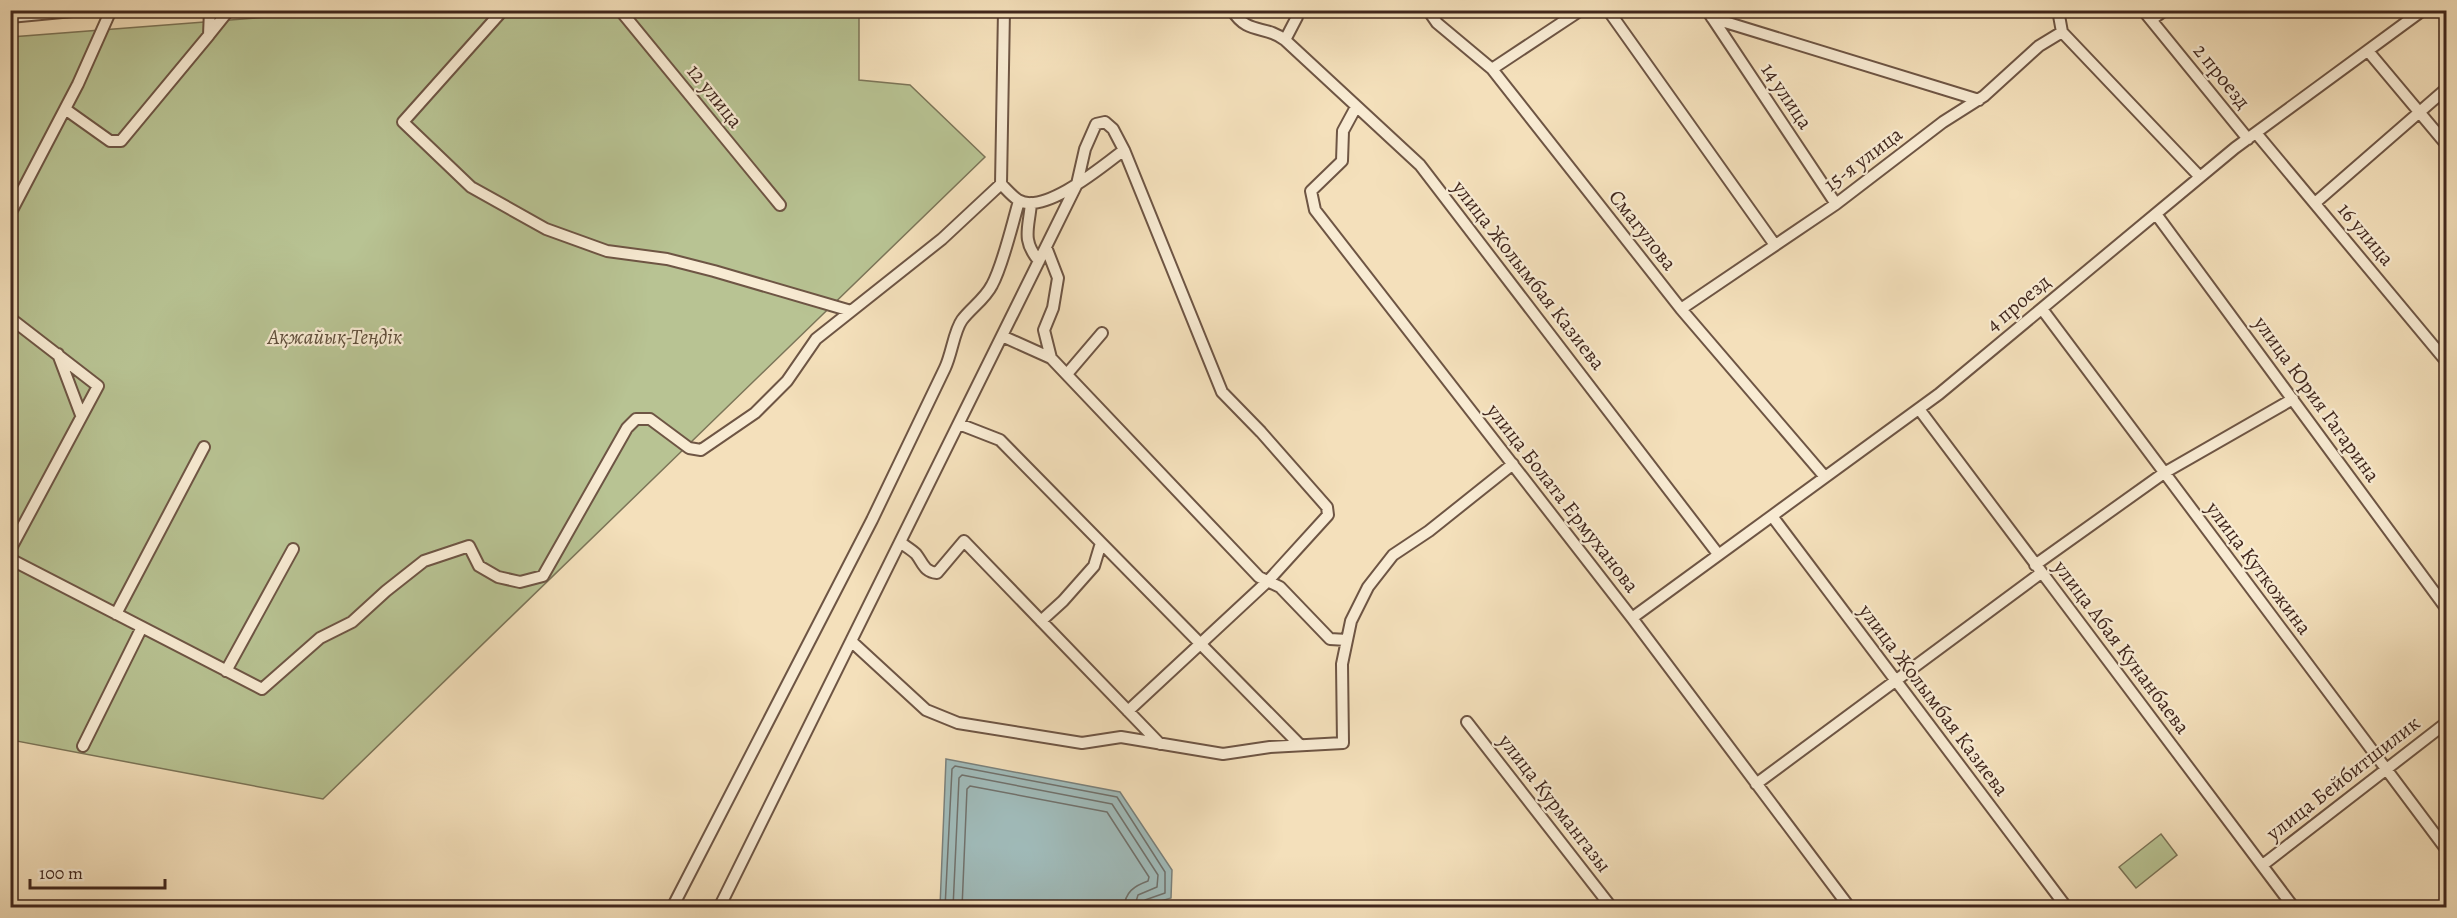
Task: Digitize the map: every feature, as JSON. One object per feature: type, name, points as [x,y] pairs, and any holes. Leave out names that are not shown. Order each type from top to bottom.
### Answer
[{"type":"street","points":[[10,17],[83,10]]},
{"type":"street","points":[[10,214],[65,109],[111,10]]},
{"type":"street","points":[[209,35],[210,10]]},
{"type":"street","points":[[65,109],[110,141],[121,141],[228,10]]},
{"type":"street","points":[[503,10],[403,122],[471,187],[546,229],[607,251],[667,259],[851,311]]},
{"type":"street","name":"12 улица","points":[[620,10],[780,206]]},
{"type":"street","points":[[10,560],[261,689],[320,638],[352,622],[424,561],[469,546],[479,566],[498,577],[520,582],[543,576],[627,428],[636,419],[650,419],[689,448],[700,450],[755,413],[787,381],[816,339],[942,238],[1001,184],[1004,10]]},
{"type":"street","name":"улица Жолымбая Казиева","points":[[1232,10],[1238,20],[1250,28],[1266,30],[1285,40],[1420,165],[1718,554]]},
{"type":"street","points":[[1285,40],[1297,17],[1295,10]]},
{"type":"street","name":"Смагулова","points":[[1428,10],[1437,23],[1492,69],[1681,309],[1825,477]]},
{"type":"street","points":[[1492,69],[1581,10]]},
{"type":"street","points":[[1608,10],[1775,245]]},
{"type":"street","points":[[2058,10],[2062,32],[2200,177]]},
{"type":"street","name":"2 проезд","points":[[2143,10],[2252,136]]},
{"type":"street","points":[[2151,20],[2165,10]]},
{"type":"street","name":"4 проезд","points":[[1632,618],[1918,409],[2200,177],[2423,10]]},
{"type":"street","points":[[1709,14],[1979,100]]},
{"type":"street","name":"14 улица","points":[[1709,14],[1836,204]]},
{"type":"street","name":"15-я улица","points":[[1681,309],[1836,204],[1943,122],[1979,100],[2039,46],[2062,32]]},
{"type":"street","points":[[2368,51],[2446,144]]},
{"type":"street","points":[[2315,203],[2446,89]]},
{"type":"street","name":"улица Болата Ермуханова","points":[[1356,107],[1343,131],[1342,161],[1311,191],[1315,210],[1632,618],[1850,908]]},
{"type":"street","points":[[719,908],[1077,184],[1085,149],[1096,124],[1105,122],[1113,129],[1124,150],[1222,392],[1261,432],[1327,507],[1328,515],[1268,581],[1128,711]]},
{"type":"street","name":"16 улица","points":[[2252,136],[2315,203],[2446,360]]},
{"type":"street","points":[[1001,184],[1019,201],[1031,203],[1057,196],[1124,150]]},
{"type":"street","points":[[672,908],[872,520],[945,368],[953,348],[956,332],[963,319],[984,298],[993,284],[1019,201]]},
{"type":"street","points":[[1031,203],[1026,239],[1032,253],[1039,261]]},
{"type":"street","name":"улица Юрия Гагарина","points":[[2156,214],[2446,608]]},
{"type":"street","points":[[1046,247],[1058,278],[1053,308],[1044,330],[1051,358]]},
{"type":"street","name":"улица Куткожина","points":[[2042,309],[2446,849]]},
{"type":"street","points":[[10,318],[98,386],[10,550]]},
{"type":"street","points":[[1067,374],[1102,333]]},
{"type":"street","points":[[1002,336],[1051,358],[1259,577],[1280,587],[1330,639],[1347,640]]},
{"type":"street","points":[[58,354],[81,415]]},
{"type":"street","points":[[1756,784],[1895,681],[2164,473],[2293,399]]},
{"type":"street","name":"улица Абая Кунанбаева","points":[[1918,409],[2264,864],[2294,908]]},
{"type":"street","points":[[959,424],[1000,440],[1300,745]]},
{"type":"street","points":[[116,614],[204,447]]},
{"type":"street","points":[[851,641],[926,710],[958,723],[1082,743],[1121,737],[1223,754],[1300,745],[1343,743],[1342,664],[1351,621],[1368,587],[1393,555],[1429,531],[1513,464]]},
{"type":"street","name":"улица Жолымбая Казиева","points":[[1772,516],[2067,908]]},
{"type":"street","points":[[900,542],[915,553],[922,565],[931,572],[937,573],[964,541],[1160,744]]},
{"type":"street","points":[[1041,621],[1063,601],[1094,566],[1101,543]]},
{"type":"street","points":[[226,671],[293,549]]},
{"type":"street","points":[[83,746],[142,627]]},
{"type":"street","name":"улица Курмангазы","points":[[1467,722],[1612,908]]},
{"type":"street","name":"улица Бейбитшилик","points":[[2264,864],[2446,723]]},
{"type":"green space","name":"Ақжайық-Теңдік","points":[[358,10],[859,12],[859,80],[910,85],[985,157],[323,799],[11,740],[11,37]]},
{"type":"green space","points":[[2161,834],[2177,855],[2136,888],[2119,867]]},
{"type":"water","points":[[946,759],[1120,792],[1172,870],[1171,898],[1138,908],[940,907]]}]
